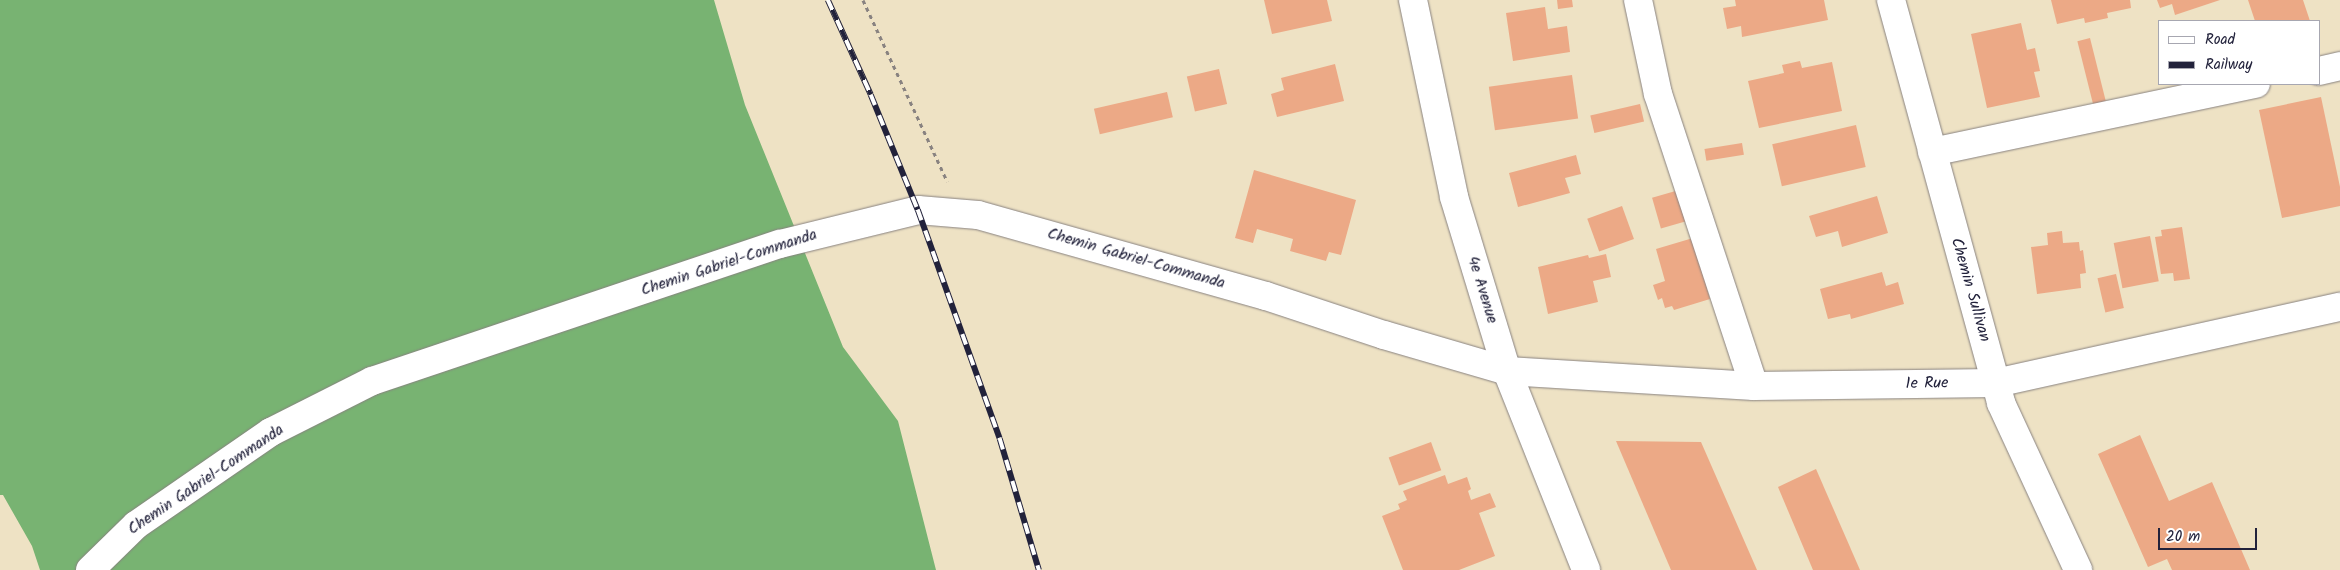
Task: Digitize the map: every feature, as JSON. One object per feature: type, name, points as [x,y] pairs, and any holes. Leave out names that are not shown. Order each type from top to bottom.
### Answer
[{"type":"street","name":"4e Avenue","points":[[1412,0],[1454,197],[1507,371],[1586,570]]},
{"type":"street","points":[[1638,0],[1658,94],[1754,386]]},
{"type":"street","name":"Chemin Sullivan","points":[[1891,0],[2001,403],[2078,570]]},
{"type":"street","points":[[2320,71],[2340,66]]},
{"type":"street","points":[[1932,152],[2251,85]]},
{"type":"street","name":"Chemin Gabriel-Commanda","points":[[90,570],[136,525],[271,432],[372,381],[780,244],[918,210],[978,215],[1266,296],[1384,335],[1507,371]]},
{"type":"street","name":"1e Rue","points":[[1507,371],[1754,386],[1996,384],[2340,307]]},
{"type":"path","points":[[863,0],[962,214]]},
{"type":"green space","points":[[0,0],[714,0],[745,105],[843,347],[898,421],[936,570],[40,570],[32,546],[3,495],[0,495]]},
{"type":"building","points":[[1264,0],[1327,0],[1332,21],[1272,34]]},
{"type":"building","points":[[1557,0],[1572,0],[1573,7],[1558,9]]},
{"type":"building","points":[[1735,0],[1824,0],[1828,20],[1742,37],[1741,26],[1727,29],[1723,8],[1736,6]]},
{"type":"building","points":[[2051,0],[2130,0],[2131,8],[2107,13],[2108,18],[2085,23],[2084,18],[2057,24]]},
{"type":"building","points":[[2157,0],[2220,0],[2175,15],[2172,4],[2160,8]]},
{"type":"building","points":[[2248,0],[2303,0],[2310,20],[2255,20]]},
{"type":"building","points":[[1545,7],[1548,29],[1567,26],[1570,52],[1513,61],[1506,13]]},
{"type":"building","points":[[2021,23],[2027,50],[2035,48],[2040,71],[2034,72],[2040,97],[1987,108],[1971,34]]},
{"type":"building","points":[[2090,38],[2106,101],[2093,104],[2077,41]]},
{"type":"building","points":[[1800,61],[1802,68],[1832,62],[1842,111],[1759,128],[1748,81],[1784,73],[1782,65]]},
{"type":"building","points":[[1335,64],[1344,101],[1277,117],[1271,94],[1284,90],[1281,78]]},
{"type":"building","points":[[1219,69],[1227,104],[1195,112],[1187,76]]},
{"type":"building","points":[[1572,75],[1578,119],[1495,130],[1489,87]]},
{"type":"building","points":[[1167,92],[1173,117],[1100,134],[1094,109]]},
{"type":"building","points":[[2321,97],[2340,187],[2340,206],[2282,218],[2259,110]]},
{"type":"building","points":[[1640,104],[1644,122],[1594,133],[1590,115]]},
{"type":"building","points":[[1856,125],[1866,167],[1782,186],[1772,144]]},
{"type":"building","points":[[1742,143],[1744,155],[1706,161],[1704,149]]},
{"type":"building","points":[[1576,155],[1581,174],[1565,178],[1570,193],[1518,207],[1509,173]]},
{"type":"building","points":[[1254,170],[1356,200],[1341,255],[1329,252],[1326,261],[1290,251],[1293,239],[1257,229],[1253,243],[1235,238]]},
{"type":"building","points":[[1679,190],[1688,221],[1661,228],[1652,198]]},
{"type":"building","points":[[1877,196],[1888,233],[1842,247],[1838,231],[1816,237],[1809,216]]},
{"type":"building","points":[[1622,206],[1634,239],[1599,252],[1587,219]]},
{"type":"building","points":[[2182,227],[2190,279],[2174,281],[2173,273],[2161,274],[2155,237],[2162,236],[2161,230]]},
{"type":"building","points":[[2062,231],[2063,243],[2079,242],[2080,251],[2083,250],[2086,273],[2080,274],[2081,288],[2037,294],[2031,247],[2048,245],[2047,233]]},
{"type":"building","points":[[2150,236],[2159,281],[2122,288],[2114,243]]},
{"type":"building","points":[[1693,238],[1710,299],[1674,310],[1672,306],[1665,308],[1662,298],[1658,300],[1653,285],[1665,281],[1656,249]]},
{"type":"building","points":[[1606,254],[1611,277],[1593,281],[1598,302],[1548,314],[1538,267],[1588,255],[1589,258]]},
{"type":"building","points":[[1882,272],[1886,286],[1898,282],[1904,304],[1851,319],[1850,314],[1828,319],[1820,289]]},
{"type":"building","points":[[2116,274],[2124,308],[2105,312],[2097,278]]},
{"type":"building","points":[[2140,435],[2169,501],[2212,482],[2250,570],[2172,570],[2167,559],[2148,567],[2098,454]]},
{"type":"building","points":[[1616,441],[1701,442],[1757,570],[1671,570]]},
{"type":"building","points":[[1431,442],[1441,470],[1399,486],[1389,457]]},
{"type":"building","points":[[1816,469],[1860,570],[1813,570],[1778,487]]},
{"type":"building","points":[[1445,475],[1448,484],[1467,477],[1471,489],[1468,491],[1471,500],[1490,493],[1496,507],[1479,513],[1495,556],[1459,570],[1403,570],[1382,516],[1400,509],[1398,504],[1407,500],[1403,491]]},
{"type":"railway","points":[[828,0],[871,95],[918,210],[1000,439],[1039,570]]}]
